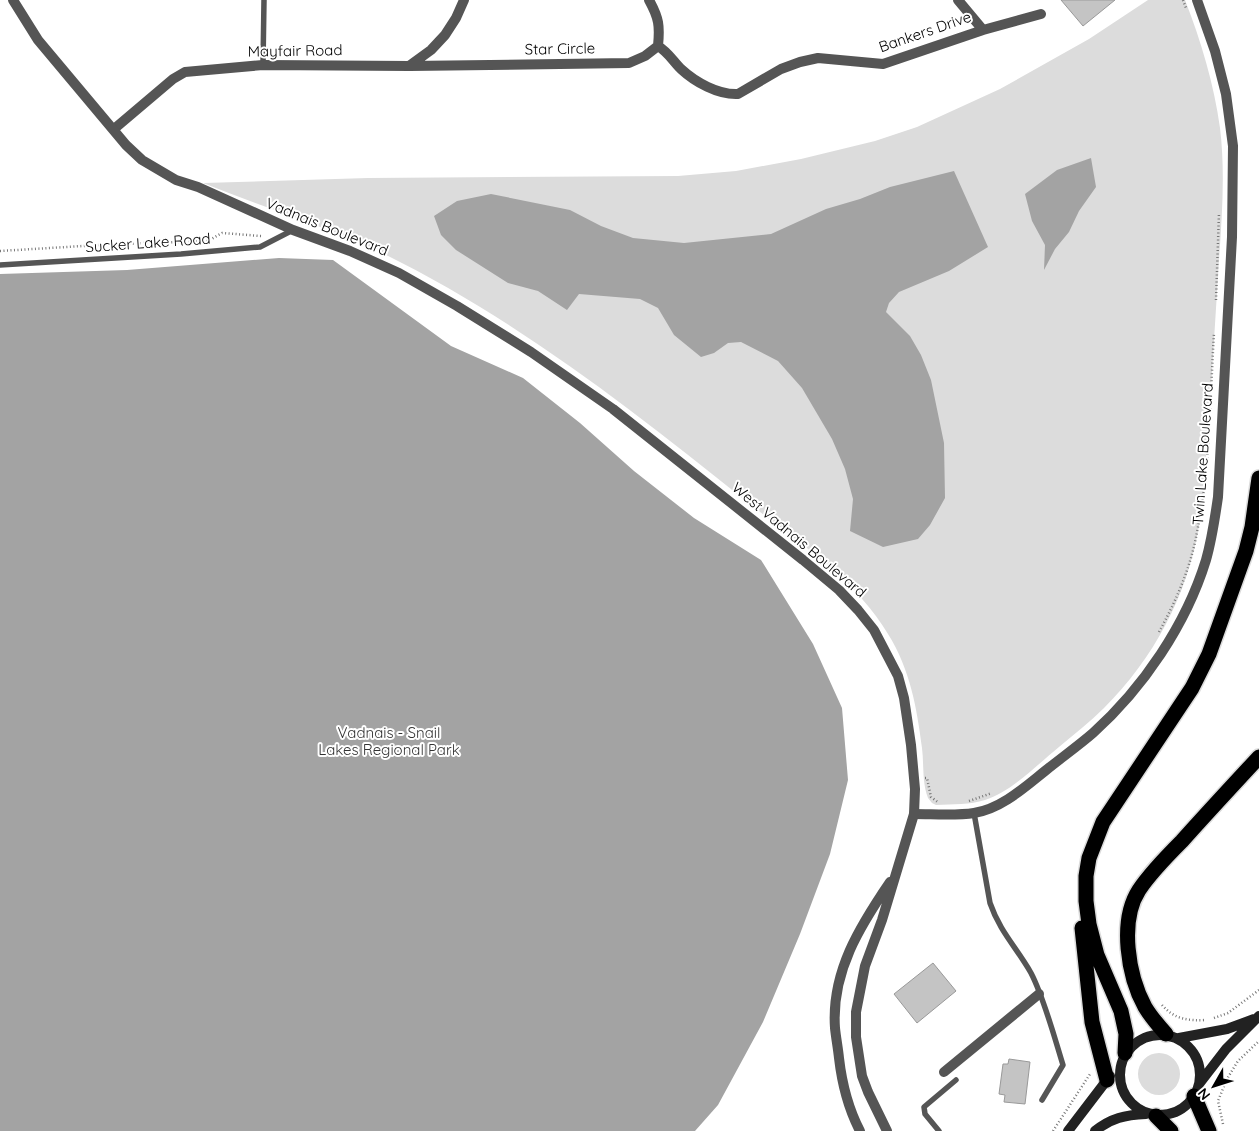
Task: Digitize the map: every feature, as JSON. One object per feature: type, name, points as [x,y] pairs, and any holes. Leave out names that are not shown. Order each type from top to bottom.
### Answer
[{"type":"highway","points":[[1107,1080],[1091,1015],[1081,921],[1080,889],[1083,871],[1103,822],[1192,688],[1209,654],[1246,551],[1252,527],[1259,478]]},
{"type":"highway","points":[[1172,1036],[1154,1020],[1144,1005],[1131,965],[1127,941],[1129,912],[1138,890],[1259,757]]},
{"type":"highway","points":[[1089,858],[1086,876],[1088,924],[1097,955],[1121,1011],[1126,1034],[1123,1058]]},
{"type":"highway","points":[[1197,1090],[1216,1129]]},
{"type":"highway","points":[[1151,1115],[1171,1131]]},
{"type":"main road","points":[[1068,1131],[1133,1044],[1143,1037],[1154,1034],[1172,1036],[1227,1029],[1258,1017]]},
{"type":"main road","points":[[1095,1131],[1105,1123],[1119,1117],[1173,1113],[1185,1106],[1226,1049],[1258,1017]]},
{"type":"main road","points":[[1172,1036],[1189,1046],[1197,1058],[1200,1071],[1197,1090]]},
{"type":"main road","points":[[1123,1058],[1119,1076],[1122,1089],[1128,1100],[1151,1115]]},
{"type":"street","name":"Vadnais Boulevard","points":[[13,0],[38,40],[126,145],[142,160],[176,180],[198,187],[293,230],[350,251],[391,269],[457,306],[571,379],[665,449]]},
{"type":"street","points":[[409,66],[431,50],[445,35],[456,18],[464,0]]},
{"type":"street","points":[[648,0],[657,15],[660,29],[658,46]]},
{"type":"street","name":"Bankers Drive","points":[[658,46],[665,50],[690,77],[704,85],[729,94],[738,94],[781,69],[800,62],[818,58],[883,64],[983,30],[958,0]]},
{"type":"street","name":"Twin Lake Boulevard","points":[[914,814],[974,814],[998,805],[1022,789],[1092,733],[1133,691],[1146,675],[1194,593],[1214,528],[1218,497],[1232,237],[1233,156],[1226,94],[1215,51],[1198,0]]},
{"type":"street","points":[[983,30],[1041,14]]},
{"type":"street","name":"Star Circle","points":[[409,66],[630,64],[646,56],[658,46]]},
{"type":"street","name":"Mayfair Road","points":[[114,129],[173,79],[185,72],[263,65],[409,66]]},
{"type":"street","name":"West Vadnais Boulevard","points":[[665,449],[839,590],[874,630],[898,676],[904,698],[911,745],[914,814],[882,920],[865,966],[856,1012],[859,1059],[868,1092],[887,1131]]},
{"type":"street","name":"West Vadnais Boulevard","points":[[860,1131],[848,1104],[835,1027],[840,976],[858,931],[895,875]]},
{"type":"street","points":[[944,1072],[1039,994]]},
{"type":"lane","points":[[263,65],[264,0]]},
{"type":"lane","name":"Sucker Lake Road","points":[[0,265],[181,254],[260,247],[293,230]]},
{"type":"lane","points":[[974,814],[993,912],[1008,939],[1028,967],[1063,1064],[1042,1100]]},
{"type":"lane","points":[[939,1131],[926,1114],[924,1107],[956,1080]]},
{"type":"path","points":[[1183,0],[1189,14]]},
{"type":"path","points":[[1215,308],[1220,206]]},
{"type":"path","points":[[0,251],[208,241],[222,232],[279,238]]},
{"type":"path","points":[[1157,636],[1184,579],[1198,532],[1204,489],[1214,327]]},
{"type":"path","points":[[914,780],[927,778],[931,797],[937,802],[943,803]]},
{"type":"path","points":[[961,802],[996,792]]},
{"type":"path","points":[[1160,1002],[1172,1015],[1181,1019],[1196,1021],[1211,1019],[1228,1013],[1258,991]]},
{"type":"path","points":[[1216,1129],[1220,1114],[1218,1101],[1227,1079],[1238,1061],[1258,1042]]},
{"type":"path","points":[[1053,1131],[1090,1074],[1090,1068]]},
{"type":"shaded area","points":[[1148,0],[1185,0],[1211,79],[1222,146],[1222,221],[1204,491],[1194,552],[1177,601],[1166,624],[1153,647],[1122,689],[1093,718],[1024,777],[1005,791],[973,803],[936,805],[928,798],[918,718],[907,675],[896,647],[875,614],[859,595],[804,545],[614,398],[522,333],[474,304],[426,276],[367,246],[203,183],[368,178],[678,176],[736,171],[801,159],[875,141],[917,127],[1000,89],[1089,39]]},
{"type":"shaded area","points":[[1091,158],[1096,187],[1079,211],[1069,232],[1055,249],[1044,270],[1045,245],[1032,221],[1025,194],[1057,170]]},
{"type":"shaded area","points":[[954,171],[988,247],[949,271],[899,292],[889,303],[886,312],[910,336],[921,355],[931,380],[944,443],[945,498],[930,525],[918,539],[883,547],[850,531],[853,499],[845,469],[832,439],[802,388],[778,361],[741,342],[728,343],[714,353],[701,357],[674,335],[658,308],[640,299],[579,294],[567,310],[538,291],[508,283],[456,250],[441,235],[434,216],[457,201],[491,194],[570,210],[601,226],[633,238],[684,243],[771,234],[826,209],[860,199],[890,187]]},
{"type":"shaded area","name":"Vadnais - Snail Lakes Regional Park","points":[[279,258],[333,260],[451,346],[523,378],[580,423],[634,471],[694,518],[761,560],[813,644],[842,708],[848,780],[830,854],[800,934],[763,1022],[718,1105],[695,1131],[0,1131],[0,274],[127,270]]},
{"type":"shaded area","points":[[1159,1053],[1174,1059],[1180,1074],[1174,1089],[1159,1095],[1144,1089],[1138,1074],[1144,1059]]},
{"type":"building","points":[[1061,0],[1115,0],[1083,26]]},
{"type":"building","points":[[933,963],[956,991],[917,1023],[894,994]]},
{"type":"building","points":[[1009,1059],[1030,1062],[1025,1104],[1004,1102],[1005,1095],[999,1094],[1003,1064],[1008,1064]]}]
